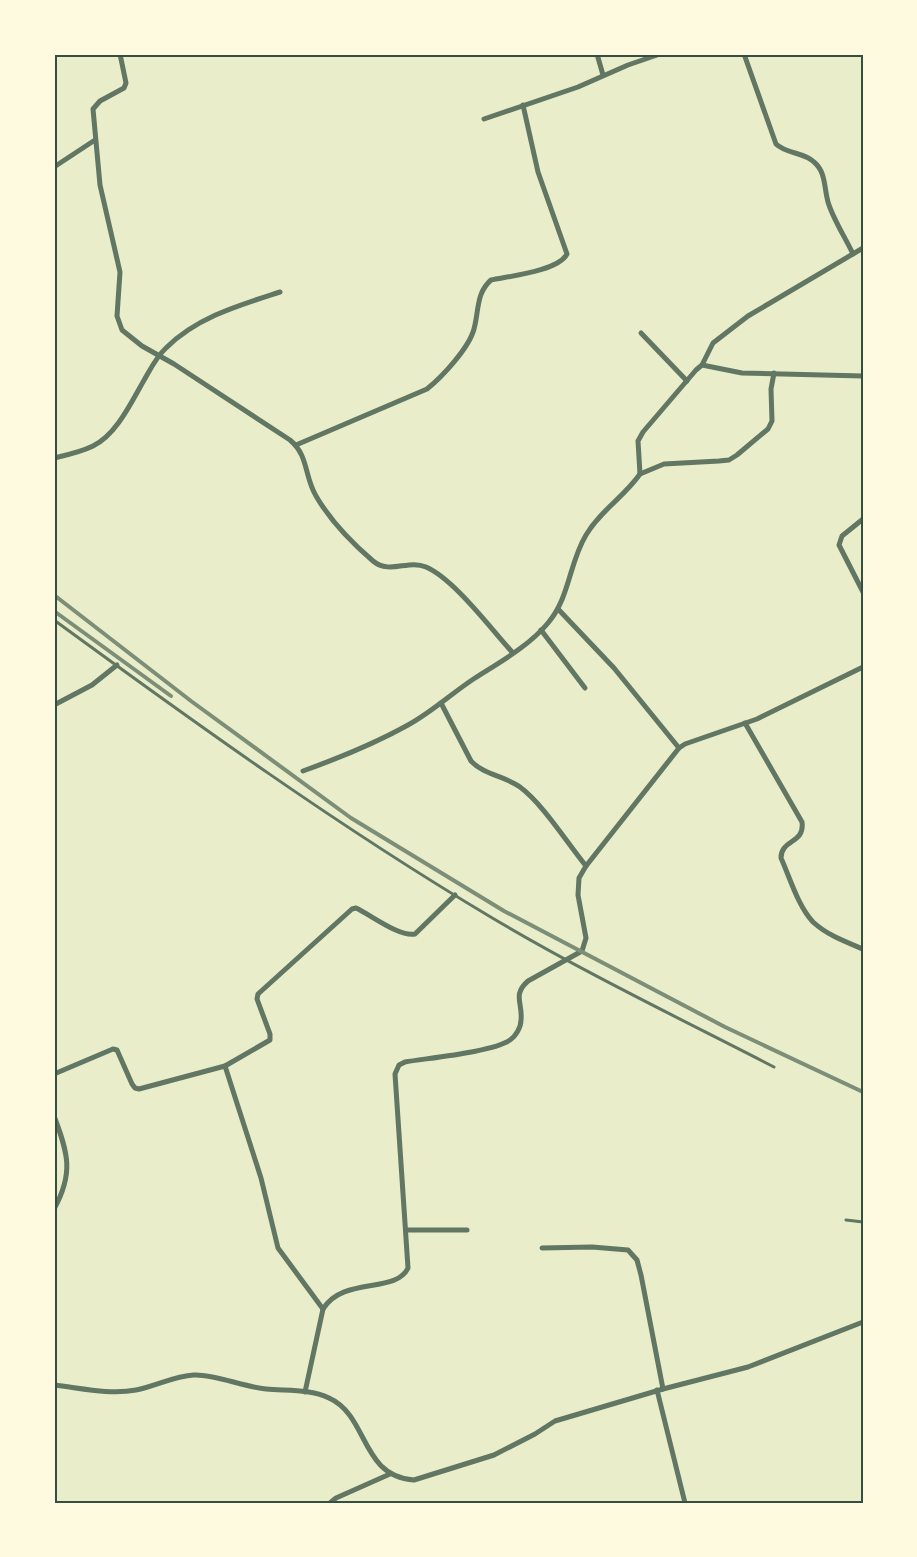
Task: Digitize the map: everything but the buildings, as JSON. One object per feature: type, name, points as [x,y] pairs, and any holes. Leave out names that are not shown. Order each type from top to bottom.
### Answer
[{"type":"street","points":[[120,54],[124,66],[126,83],[124,88],[95,104],[93,109],[94,140],[100,185],[120,272],[118,323],[127,335],[296,445],[304,460],[317,498],[339,527],[374,561],[381,567],[387,568],[419,564],[435,572],[454,588],[513,653]]},
{"type":"street","points":[[597,54],[603,75]]},
{"type":"street","points":[[484,119],[578,87],[660,54]]},
{"type":"street","points":[[744,54],[776,144],[814,161],[820,169],[828,202],[853,254]]},
{"type":"street","points":[[296,445],[427,389],[439,380],[469,340],[474,330],[484,286],[491,280],[555,266],[564,260],[567,254],[537,172],[523,105]]},
{"type":"street","points":[[54,167],[94,140]]},
{"type":"street","points":[[640,474],[638,441],[643,432],[702,365],[713,343],[748,316],[863,248]]},
{"type":"street","points":[[54,458],[82,450],[99,442],[122,418],[159,355],[180,336],[229,308],[280,292]]},
{"type":"street","points":[[641,333],[687,381]]},
{"type":"street","points":[[702,365],[742,373],[863,376]]},
{"type":"street","points":[[303,771],[356,751],[409,724],[513,653],[541,630],[558,609],[568,588],[573,562],[586,535],[603,512],[622,497],[640,474],[664,464],[719,462],[737,455],[768,429],[772,421],[771,389],[774,373]]},
{"type":"street","points":[[863,519],[842,536],[839,545],[863,592]]},
{"type":"street","points":[[558,609],[614,668],[679,748]]},
{"type":"street","points":[[541,630],[585,688]]},
{"type":"street","points":[[54,705],[92,685],[117,665]]},
{"type":"street","points":[[305,1392],[323,1309],[327,1302],[351,1288],[395,1281],[404,1276],[408,1268],[395,1074],[399,1065],[405,1062],[494,1047],[511,1039],[517,1032],[521,1020],[519,995],[521,987],[582,951],[586,938],[578,895],[579,878],[679,748],[745,723],[863,667]]},
{"type":"street","points":[[441,703],[471,761],[477,767],[512,781],[530,795],[586,866]]},
{"type":"street","points":[[745,723],[802,822],[801,836],[781,851],[781,858],[801,903],[811,920],[863,950]]},
{"type":"street","points":[[54,884],[54,901]]},
{"type":"street","points":[[54,1074],[113,1049],[121,1055],[132,1084],[139,1089],[225,1066],[265,1045],[270,1040],[258,994],[352,909],[356,908],[401,933],[411,935],[415,934],[455,895]]},
{"type":"street","points":[[225,1066],[261,1178],[278,1248],[323,1309]]},
{"type":"street","points":[[54,1116],[67,1163],[64,1191],[54,1209]]},
{"type":"street","points":[[406,1230],[467,1230]]},
{"type":"street","points":[[542,1248],[592,1247],[628,1250],[633,1254],[641,1275],[660,1390],[685,1503]]},
{"type":"street","points":[[54,1385],[114,1392],[136,1390],[195,1375],[208,1376],[254,1388],[314,1393],[336,1402],[356,1426],[381,1468],[401,1479],[414,1480],[494,1455],[555,1421],[748,1366],[863,1322]]},
{"type":"street","points":[[330,1503],[336,1498],[390,1474]]},
{"type":"lane","points":[[54,620],[301,797],[455,895],[567,960],[774,1067]]},
{"type":"lane","points":[[846,1220],[863,1222]]},
{"type":"railway","points":[[54,595],[191,701],[351,818],[504,911],[725,1027],[863,1092]]},
{"type":"railway","points":[[54,611],[171,696]]}]
